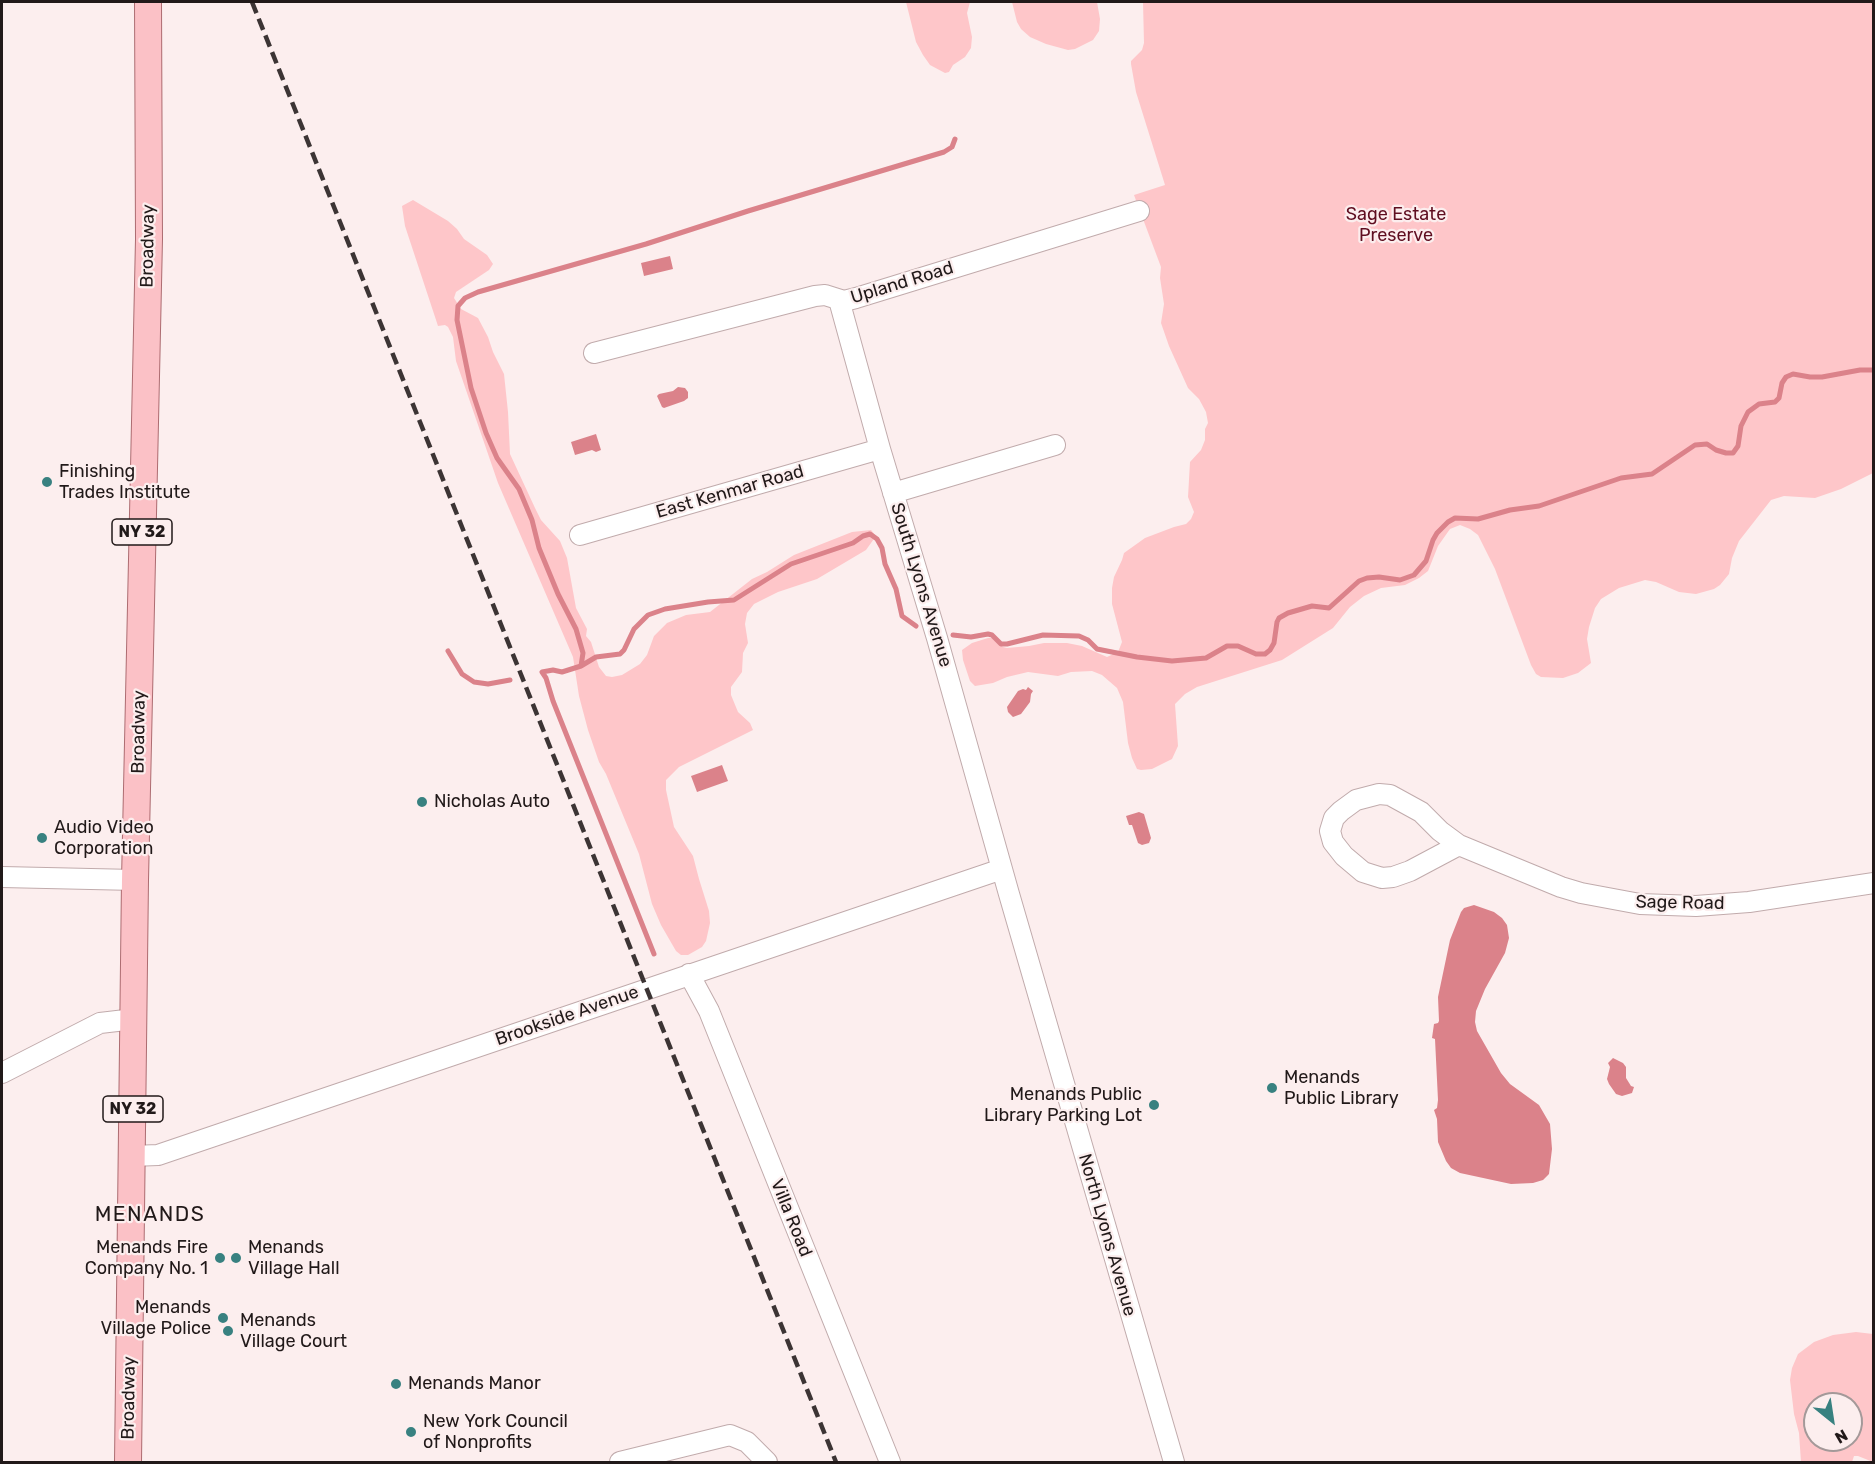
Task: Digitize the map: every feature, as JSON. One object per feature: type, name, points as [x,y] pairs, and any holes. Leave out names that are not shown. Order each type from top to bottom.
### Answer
[{"type":"main road","name":"Broadway","points":[[128,1462],[135,880],[149,239],[148,2]]},
{"type":"street","name":"Upland Road","points":[[594,353],[815,296],[825,295],[844,301],[856,298],[1139,211]]},
{"type":"street","name":"South Lyons Avenue","points":[[839,300],[880,450],[940,649],[1002,869]]},
{"type":"street","points":[[893,493],[1055,445]]},
{"type":"street","name":"East Kenmar Road","points":[[580,535],[880,450]]},
{"type":"street","name":"Sage Road","points":[[1459,845],[1410,871],[1382,878],[1364,872],[1344,856],[1333,842],[1330,831],[1334,818],[1349,805],[1363,798],[1384,794],[1405,802],[1421,812],[1440,831],[1459,845],[1561,887],[1640,904],[1687,906],[1749,902],[1874,883]]},
{"type":"street","name":"Brookside Avenue","points":[[132,1156],[158,1155],[1002,869]]},
{"type":"street","name":"North Lyons Avenue","points":[[1002,869],[1174,1462]]},
{"type":"street","points":[[2,877],[135,880]]},
{"type":"street","name":"Villa Road","points":[[689,974],[709,1011],[890,1462]]},
{"type":"street","points":[[2,1073],[102,1022],[134,1019]]},
{"type":"street","points":[[620,1462],[730,1435],[747,1442],[767,1462]]},
{"type":"green space","points":[[906,2],[970,2],[967,13],[972,37],[971,48],[949,72],[945,73],[930,65],[923,55],[916,42]]},
{"type":"green space","points":[[1012,2],[1097,2],[1100,19],[1099,31],[1093,40],[1075,49],[1068,50],[1046,44],[1030,37],[1021,29]]},
{"type":"green space","name":"Sage Estate Preserve","points":[[1143,2],[1873,2],[1873,473],[1841,489],[1815,498],[1784,496],[1771,500],[1739,541],[1729,574],[1714,589],[1696,594],[1679,592],[1645,580],[1619,588],[1601,599],[1595,608],[1587,639],[1591,663],[1578,673],[1563,678],[1541,677],[1536,674],[1495,569],[1478,535],[1460,525],[1450,529],[1438,546],[1428,571],[1419,578],[1405,585],[1381,588],[1364,596],[1350,607],[1333,628],[1282,660],[1197,687],[1185,694],[1175,704],[1178,746],[1172,759],[1152,769],[1137,769],[1128,743],[1123,702],[1117,688],[1102,675],[1092,671],[1071,672],[1058,676],[1028,672],[975,686],[970,681],[962,650],[972,643],[988,638],[992,638],[1007,648],[1044,643],[1067,643],[1082,646],[1107,657],[1118,652],[1122,642],[1112,604],[1112,588],[1124,553],[1145,538],[1186,524],[1194,512],[1188,497],[1190,462],[1201,450],[1205,440],[1205,429],[1208,423],[1206,412],[1199,399],[1188,388],[1161,323],[1164,304],[1160,278],[1161,267],[1134,195],[1165,185],[1136,92],[1131,64],[1131,61],[1142,50],[1144,43]]},
{"type":"green space","points":[[413,200],[448,221],[464,239],[487,255],[493,264],[489,270],[456,292],[454,298],[461,309],[478,318],[504,374],[510,454],[541,520],[560,541],[567,558],[576,608],[587,629],[586,636],[591,642],[599,667],[606,676],[622,675],[640,664],[647,655],[654,636],[667,623],[686,615],[710,612],[752,579],[794,555],[852,532],[871,530],[876,536],[866,550],[817,579],[778,592],[754,604],[747,613],[745,624],[748,643],[743,653],[742,672],[731,687],[731,695],[738,712],[750,723],[753,730],[679,767],[666,780],[674,827],[693,856],[709,911],[710,923],[706,941],[702,947],[688,955],[681,955],[676,951],[652,904],[639,854],[599,762],[588,730],[579,696],[573,657],[498,483],[456,361],[453,337],[448,327],[438,326],[405,226],[402,206]]},
{"type":"green space","points":[[1856,1332],[1873,1334],[1873,1462],[1854,1456],[1852,1462],[1801,1462],[1799,1433],[1790,1380],[1798,1354],[1814,1342],[1833,1335]]},
{"type":"shaded area","points":[[670,256],[673,269],[644,276],[641,263]]},
{"type":"shaded area","points":[[678,387],[685,388],[688,398],[662,407],[657,396]]},
{"type":"shaded area","points":[[596,434],[601,450],[575,455],[571,442]]},
{"type":"shaded area","points":[[1028,687],[1033,691],[1030,702],[1021,714],[1013,717],[1007,707],[1018,691],[1026,690]]},
{"type":"shaded area","points":[[722,765],[728,781],[697,792],[691,776]]},
{"type":"shaded area","points":[[1139,812],[1144,814],[1151,838],[1149,843],[1142,845],[1138,843],[1132,825],[1129,825],[1126,816]]},
{"type":"shaded area","points":[[1474,905],[1494,912],[1502,918],[1507,925],[1509,938],[1505,953],[1476,1011],[1477,1031],[1501,1073],[1510,1084],[1539,1105],[1550,1124],[1552,1149],[1549,1174],[1543,1180],[1533,1183],[1511,1184],[1460,1173],[1451,1168],[1446,1161],[1438,1142],[1437,1119],[1434,1110],[1437,1108],[1438,1100],[1435,1039],[1432,1038],[1434,1024],[1439,1021],[1438,997],[1450,940],[1461,912],[1464,908]]},
{"type":"shaded area","points":[[1613,1058],[1626,1067],[1626,1078],[1634,1087],[1632,1093],[1622,1096],[1616,1094],[1609,1084],[1607,1079],[1610,1067],[1608,1063]]},
{"type":"waterway","points":[[581,666],[583,653],[576,629],[558,594],[539,548],[532,520],[519,489],[497,458],[486,433],[471,388],[457,320],[458,306],[465,298],[478,292],[646,244],[944,152],[952,147],[955,139]]},
{"type":"waterway","points":[[953,635],[971,637],[988,634],[1001,644],[1043,635],[1079,636],[1088,640],[1097,649],[1172,661],[1206,658],[1227,646],[1238,646],[1256,654],[1265,654],[1274,643],[1279,618],[1288,613],[1312,606],[1329,608],[1359,581],[1367,578],[1400,580],[1414,575],[1426,561],[1437,533],[1455,518],[1478,519],[1510,510],[1539,506],[1621,478],[1652,474],[1695,445],[1707,444],[1716,450],[1733,453],[1738,446],[1741,426],[1748,412],[1759,404],[1775,402],[1779,398],[1782,383],[1786,377],[1793,374],[1822,377],[1860,370],[1874,370]]},
{"type":"waterway","points":[[654,954],[542,672],[553,670],[562,672],[581,666],[596,657],[620,654],[634,629],[648,615],[665,609],[734,600],[791,564],[853,543],[870,534],[877,539],[882,548],[885,564],[896,589],[902,616],[916,626]]},
{"type":"waterway","points":[[448,651],[462,674],[474,682],[488,684],[510,680]]},
{"type":"railway","points":[[252,2],[836,1462]]},
{"type":"place","name":"Finishing Trades Institute","points":[[47,482]]},
{"type":"place","name":"Nicholas Auto","points":[[422,802]]},
{"type":"place","name":"Audio Video Corporation","points":[[42,838]]},
{"type":"place","name":"Menands Public Library","points":[[1272,1088]]},
{"type":"place","name":"Menands Public Library Parking Lot","points":[[1154,1105]]},
{"type":"place","name":"Menands Fire Company No. 1","points":[[220,1258]]},
{"type":"place","name":"Menands Village Hall","points":[[236,1258]]},
{"type":"place","name":"Menands Village Police","points":[[223,1318]]},
{"type":"place","name":"Menands Village Court","points":[[228,1331]]},
{"type":"place","name":"Menands Manor","points":[[396,1384]]},
{"type":"place","name":"New York Council of Nonprofits","points":[[411,1432]]},
{"type":"district","name":"MENANDS","points":[[150,1215]]}]
